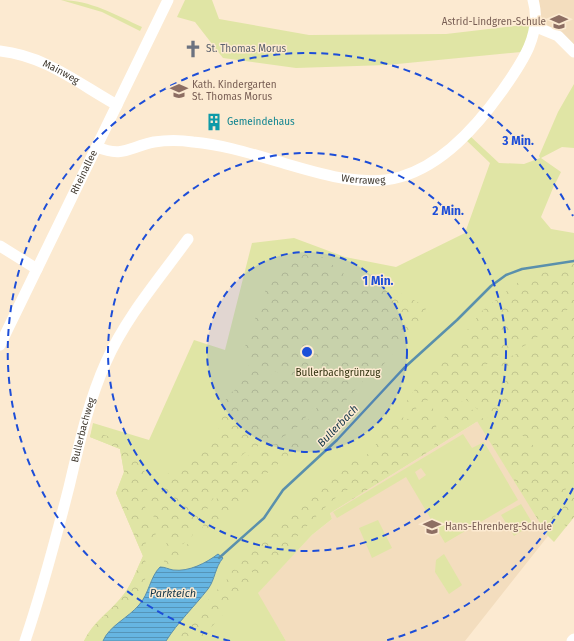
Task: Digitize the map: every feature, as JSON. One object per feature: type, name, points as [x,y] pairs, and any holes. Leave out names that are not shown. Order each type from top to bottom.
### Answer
[{"type":"street","name":"Rheinallee","points":[[0,345],[168,0]]},
{"type":"street","name":"Werraweg","points":[[97,147],[116,153],[140,145],[165,140],[193,142],[232,148],[330,176],[364,180],[400,177],[420,170],[466,135],[510,80],[527,51],[536,27],[533,0]]},
{"type":"street","points":[[536,27],[558,36],[574,52]]},
{"type":"street","name":"Mainweg","points":[[0,51],[45,63],[72,76],[117,105]]},
{"type":"street","name":"Bullerbachweg","points":[[25,641],[60,523],[84,426],[97,383],[113,348],[132,316],[188,240]]},
{"type":"street","points":[[0,246],[37,269]]},
{"type":"shaded area","name":"Astrid-Lindgren-Schule","points":[[539,0],[574,0],[574,45],[559,32],[545,24],[541,16]]},
{"type":"shaded area","name":"Hans-Ehrenberg-Schule","points":[[478,421],[548,536],[465,641],[286,641],[257,593],[312,535],[332,519],[330,513]]},
{"type":"green space","points":[[61,0],[93,5],[142,27],[140,31],[102,12]]},
{"type":"green space","points":[[185,0],[212,0],[219,19],[309,35],[446,34],[531,24],[530,32],[521,52],[387,65],[296,68],[223,58],[195,22],[177,17]]},
{"type":"green space","name":"Bullerbachgrünzug","points":[[574,84],[574,148],[562,147],[541,158],[561,172],[541,217],[551,229],[574,233],[574,517],[554,542],[548,536],[477,421],[330,513],[332,519],[312,535],[258,593],[286,641],[84,641],[96,623],[124,594],[133,579],[143,556],[116,493],[124,472],[120,449],[90,437],[93,423],[149,440],[194,340],[225,350],[252,243],[294,238],[345,257],[396,267],[465,233],[490,163],[466,140],[470,136],[499,163],[524,164],[540,158],[539,156],[558,112]]},
{"type":"green space","points":[[302,244],[313,250],[348,277],[402,294],[427,307],[413,330],[371,379],[357,375],[335,378],[311,375],[284,375],[243,358],[243,352],[266,289],[294,257]]},
{"type":"green space","points":[[574,264],[574,303],[545,331],[526,345],[493,358],[484,367],[468,389],[455,401],[438,406],[434,402],[427,400],[421,403],[412,413],[406,414],[400,411],[431,366],[457,343],[482,311],[517,283],[556,268]]},
{"type":"green space","points":[[574,309],[574,465],[538,443],[495,423],[466,400],[466,398],[495,362],[517,354],[536,344],[555,329]]},
{"type":"green space","points":[[249,365],[286,379],[317,379],[323,380],[330,384],[300,425],[281,438],[253,448],[243,454],[218,490],[192,536],[183,544],[168,547],[150,509],[150,497],[154,487],[173,470],[207,446],[215,437],[221,422],[227,395],[239,386]]},
{"type":"green space","points":[[356,379],[364,380],[340,407],[336,416],[266,474],[251,498],[233,515],[218,523],[202,538],[199,535],[214,504],[235,469],[242,461],[249,455],[285,440],[296,433],[307,421],[336,382]]},
{"type":"green space","points":[[459,401],[463,402],[493,427],[537,447],[574,471],[559,504],[550,536],[548,536],[478,421],[330,513],[329,511],[337,502],[373,477],[399,453],[418,452],[432,448],[439,436],[447,412]]},
{"type":"green space","points":[[431,404],[435,413],[436,428],[434,438],[427,446],[418,448],[403,448],[394,452],[365,478],[332,501],[260,576],[242,567],[234,566],[249,552],[268,539],[287,520],[303,497],[338,468],[370,453],[396,415],[407,419],[415,418],[427,405]]},
{"type":"green space","points":[[92,430],[125,443],[137,455],[144,470],[148,485],[145,505],[146,512],[156,534],[145,544],[143,556],[116,493],[124,472],[120,449],[90,437]]},
{"type":"green space","points":[[463,434],[472,448],[484,442],[518,500],[445,543],[406,477],[337,518],[333,512]],"holes":[[[421,468],[426,475],[419,480],[415,472]]]},
{"type":"green space","points":[[574,482],[574,517],[566,527],[560,518],[565,500]]},
{"type":"green space","points":[[521,504],[533,524],[514,536],[501,515]]},
{"type":"green space","points":[[378,520],[392,548],[372,558],[359,528]]},
{"type":"green space","points":[[196,539],[199,541],[170,569],[164,567],[164,554],[178,550]]},
{"type":"green space","points":[[444,554],[462,585],[449,594],[435,572],[436,560]]},
{"type":"green space","points":[[143,556],[148,567],[144,584],[139,593],[129,606],[103,627],[96,641],[84,641],[92,629],[124,594],[133,579]]},
{"type":"green space","points":[[233,569],[258,578],[198,641],[174,641],[193,616],[230,576]]},
{"type":"water","name":"Parkteich","points":[[218,554],[223,558],[218,565],[212,582],[203,596],[166,641],[103,641],[114,626],[135,610],[139,605],[160,567],[173,570],[185,570],[203,564]]},
{"type":"waterway","name":"Bullerbach","points":[[219,558],[264,518],[283,490],[337,440],[404,368],[457,320],[491,286],[506,275],[522,269],[574,261]]},
{"type":"place","name":"Astrid-Lindgren-Schule","points":[[559,22]]},
{"type":"place","name":"St. Thomas Morus","points":[[193,49]]},
{"type":"place","name":"Kath. Kindergarten St. Thomas Morus","points":[[179,91]]},
{"type":"place","name":"Gemeindehaus","points":[[214,122]]},
{"type":"place","name":"Hans-Ehrenberg-Schule","points":[[432,527]]}]
